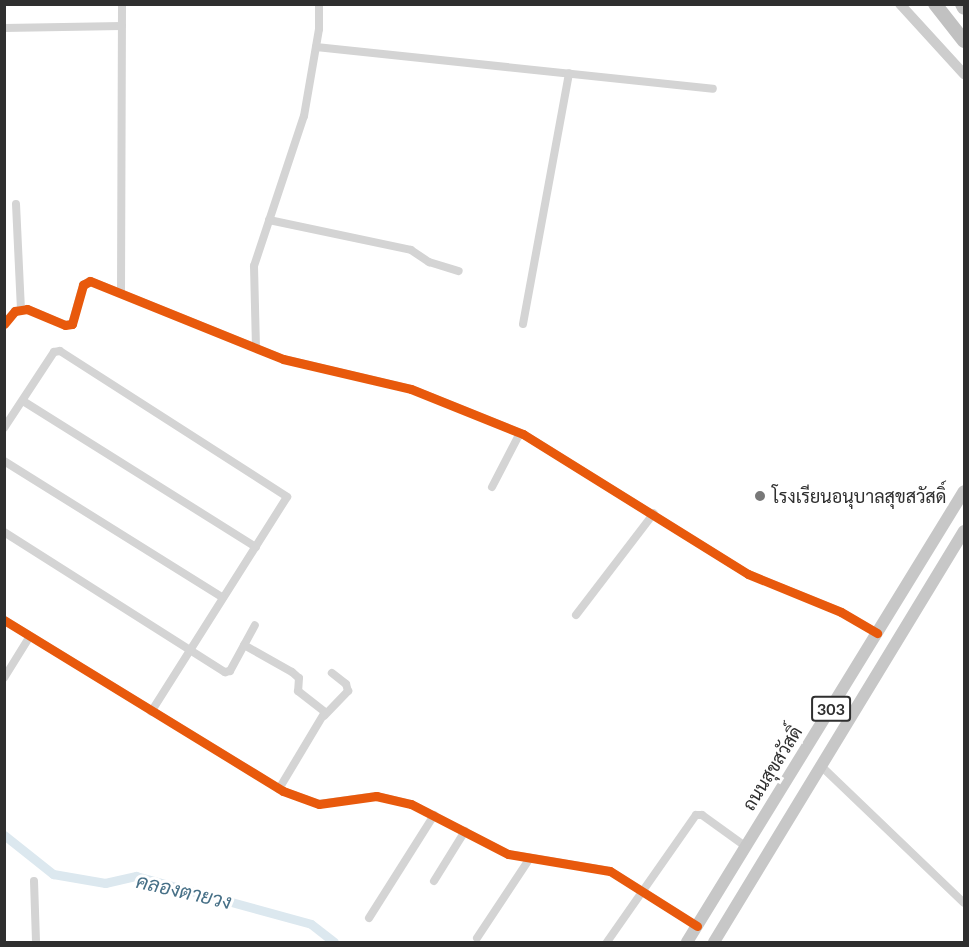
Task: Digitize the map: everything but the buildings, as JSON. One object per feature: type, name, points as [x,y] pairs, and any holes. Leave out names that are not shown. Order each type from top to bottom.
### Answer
[{"type":"highway","points":[[935,4],[964,41]]},
{"type":"main road","points":[[900,4],[964,74]]},
{"type":"main road","name":"ถนนสุขสวัสดิ์","points":[[687,942],[964,492]]},
{"type":"main road","name":"303","points":[[715,940],[964,531]]},
{"type":"main road","points":[[697,926],[715,940]]},
{"type":"street","points":[[121,293],[122,4]]},
{"type":"street","points":[[256,348],[254,266],[304,116],[316,47],[319,4]]},
{"type":"street","points":[[4,28],[123,26]]},
{"type":"street","points":[[316,47],[713,89]]},
{"type":"street","points":[[523,324],[569,73]]},
{"type":"street","points":[[16,204],[21,310]]},
{"type":"street","points":[[269,220],[411,250],[429,262],[459,271]]},
{"type":"street","points":[[4,324],[15,311],[21,310],[37,312],[65,325],[72,324],[83,285],[90,281],[283,359],[411,389],[520,433],[654,513],[748,574],[841,612],[878,633]]},
{"type":"street","points":[[4,428],[54,352],[60,351],[285,495],[286,502],[151,712]]},
{"type":"street","points":[[23,401],[256,547]]},
{"type":"street","points":[[492,487],[520,433]]},
{"type":"street","points":[[4,461],[223,598]]},
{"type":"street","points":[[576,615],[654,513]]},
{"type":"street","points":[[4,532],[227,673],[255,625]]},
{"type":"street","points":[[4,620],[279,789],[320,804],[361,797],[393,798],[434,815],[508,854],[601,867],[697,926]]},
{"type":"street","points":[[4,678],[30,636]]},
{"type":"street","points":[[244,645],[298,678],[298,691],[323,710],[324,716]]},
{"type":"street","points":[[279,789],[324,716],[348,691],[346,684],[332,673]]},
{"type":"street","points":[[820,765],[964,903]]},
{"type":"street","points":[[369,918],[434,815]]},
{"type":"street","points":[[607,942],[696,815],[702,815],[745,846]]},
{"type":"street","points":[[434,881],[465,831]]},
{"type":"street","points":[[477,938],[530,858]]},
{"type":"street","points":[[34,881],[36,942]]},
{"type":"waterway","name":"คลองตายวง","points":[[4,835],[53,874],[105,883],[136,876],[311,924],[334,942]]},
{"type":"cycle path","points":[[4,324],[15,311],[27,309],[65,325],[72,324],[83,285],[90,281],[283,359],[411,389],[523,434],[748,574],[841,612],[877,633]]},
{"type":"cycle path","points":[[4,620],[283,791],[319,804],[376,796],[411,804],[508,854],[610,871],[697,926]]},
{"type":"place","name":"โรงเรียนอนุบาลสุขสวัสดิ์","points":[[760,496]]}]
